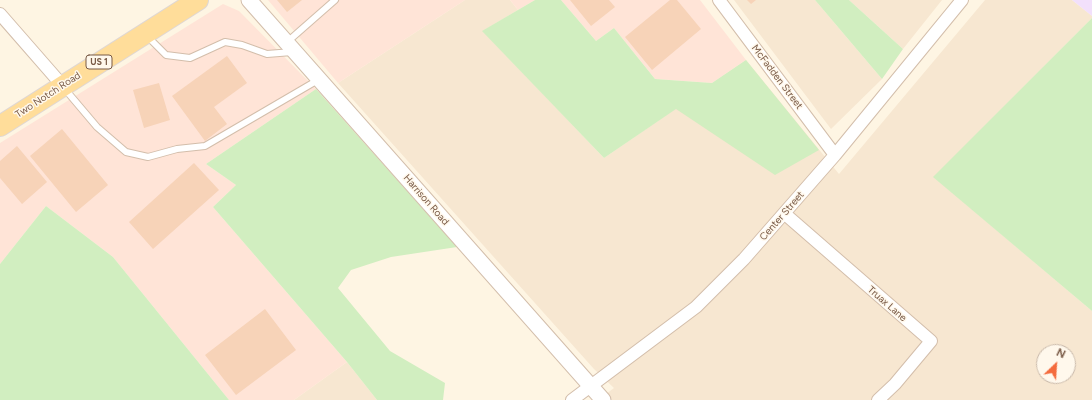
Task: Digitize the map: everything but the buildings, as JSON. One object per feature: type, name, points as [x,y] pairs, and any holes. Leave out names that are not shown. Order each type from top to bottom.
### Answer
[{"type":"main road","name":"Two Notch Road","points":[[0,126],[62,85],[198,0]]},
{"type":"street","name":"Harrison Road","points":[[249,0],[603,400]]},
{"type":"street","name":"McFadden Street","points":[[719,0],[835,154]]},
{"type":"street","name":"Center Street","points":[[572,400],[696,307],[744,259],[785,214],[962,0]]},
{"type":"street","points":[[0,14],[62,85]]},
{"type":"street","name":"Truax Lane","points":[[785,214],[931,342],[895,384],[878,400]]},
{"type":"lane","points":[[145,33],[166,55],[190,58],[225,42],[242,45],[267,54],[291,47],[335,0]]},
{"type":"lane","points":[[62,85],[97,127],[126,152],[148,157],[177,149],[205,146],[319,79]]},
{"type":"shaded area","points":[[268,0],[465,0],[338,83]]},
{"type":"shaded area","points":[[465,0],[510,0],[518,10],[483,31],[604,158],[746,60],[839,174],[985,0],[1072,0],[1092,16],[1092,18],[934,177],[1092,311],[1092,400],[598,400],[614,388],[594,369],[338,83]]},
{"type":"shaded area","points":[[510,0],[535,0],[518,10]]},
{"type":"shaded area","points":[[561,0],[700,0],[746,60],[712,83],[655,79],[614,28],[596,41]]},
{"type":"shaded area","points":[[734,0],[815,0],[882,79],[831,129]]},
{"type":"shaded area","points":[[849,0],[942,0],[903,49]]},
{"type":"shaded area","points":[[1072,0],[1092,0],[1092,16]]},
{"type":"shaded area","points":[[223,4],[239,11],[316,89],[206,164],[236,185],[213,207],[347,362],[294,400],[229,400],[113,257],[46,206],[0,264],[0,143]]},
{"type":"shaded area","points":[[347,362],[377,400],[294,400]]},
{"type":"green space","points":[[535,0],[561,0],[596,41],[614,28],[655,79],[712,83],[746,60],[819,150],[775,175],[676,109],[604,158],[482,31]]},
{"type":"green space","points":[[815,0],[849,0],[903,49],[882,79]]},
{"type":"green space","points":[[1092,18],[1092,311],[933,177]]},
{"type":"green space","points":[[316,89],[457,247],[391,257],[351,270],[338,288],[390,351],[445,383],[443,400],[377,400],[347,362],[213,207],[236,185],[206,164]]},
{"type":"green space","points":[[46,206],[113,257],[229,400],[0,400],[0,264]]}]
